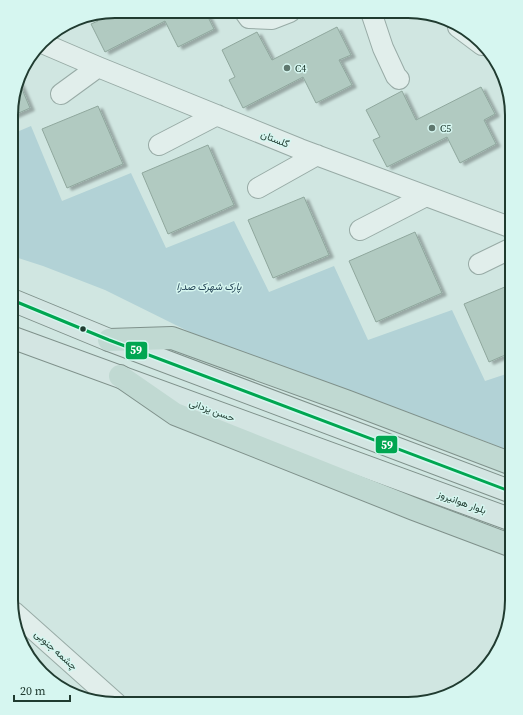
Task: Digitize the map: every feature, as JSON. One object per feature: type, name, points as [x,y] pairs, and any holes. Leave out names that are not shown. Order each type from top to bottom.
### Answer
[{"type":"highway","points":[[109,340],[172,338],[346,401],[505,461]]},
{"type":"highway","points":[[120,376],[175,414],[399,504],[505,543]]},
{"type":"main road","points":[[18,302],[109,340],[505,489]]},
{"type":"main road","name":"حسن یزدانی","points":[[18,338],[413,484]]},
{"type":"main road","name":"بلوار هوانیروز","points":[[413,484],[505,517]]},
{"type":"street","points":[[249,18],[275,18]]},
{"type":"street","points":[[373,18],[383,48],[396,76],[399,79]]},
{"type":"street","name":"گلستان","points":[[50,43],[98,67],[217,115],[317,155],[505,225]]},
{"type":"street","points":[[61,94],[98,67]]},
{"type":"street","points":[[159,145],[217,115]]},
{"type":"street","points":[[258,188],[317,155]]},
{"type":"street","points":[[360,230],[426,196]]},
{"type":"street","points":[[479,264],[505,251]]},
{"type":"street","name":"چشمه جنوبی","points":[[20,617],[109,696]]},
{"type":"green space","name":"پارک شهرک صدرا","points":[[31,126],[62,201],[131,173],[166,248],[234,221],[269,292],[334,266],[368,340],[452,310],[485,381],[505,374],[505,449],[306,378],[208,341],[105,290],[18,258],[18,131]]},
{"type":"building","points":[[115,18],[208,18],[214,29],[178,47],[165,21],[105,52],[91,24],[98,21],[97,20]]},
{"type":"building","name":"C4","points":[[337,27],[351,55],[339,60],[352,85],[316,103],[303,77],[243,108],[229,80],[235,77],[222,50],[257,32],[272,60]]},
{"type":"building","name":"C5","points":[[481,87],[495,114],[484,120],[496,144],[460,163],[447,137],[387,167],[373,140],[380,137],[366,110],[402,91],[416,120]]},
{"type":"building","points":[[22,88],[30,108],[18,113]]},
{"type":"building","points":[[98,106],[123,164],[67,188],[42,129]]},
{"type":"building","points":[[208,145],[234,205],[168,234],[142,173]]},
{"type":"building","points":[[304,197],[329,255],[273,278],[248,220]]},
{"type":"building","points":[[415,232],[442,293],[376,322],[349,261]]},
{"type":"building","points":[[505,287],[505,355],[489,362],[464,304]]},
{"type":"transit line","name":"59","points":[[18,302],[109,340],[505,489]]},
{"type":"place","name":"C4","points":[[287,68]]},
{"type":"place","name":"C5","points":[[432,128]]}]
